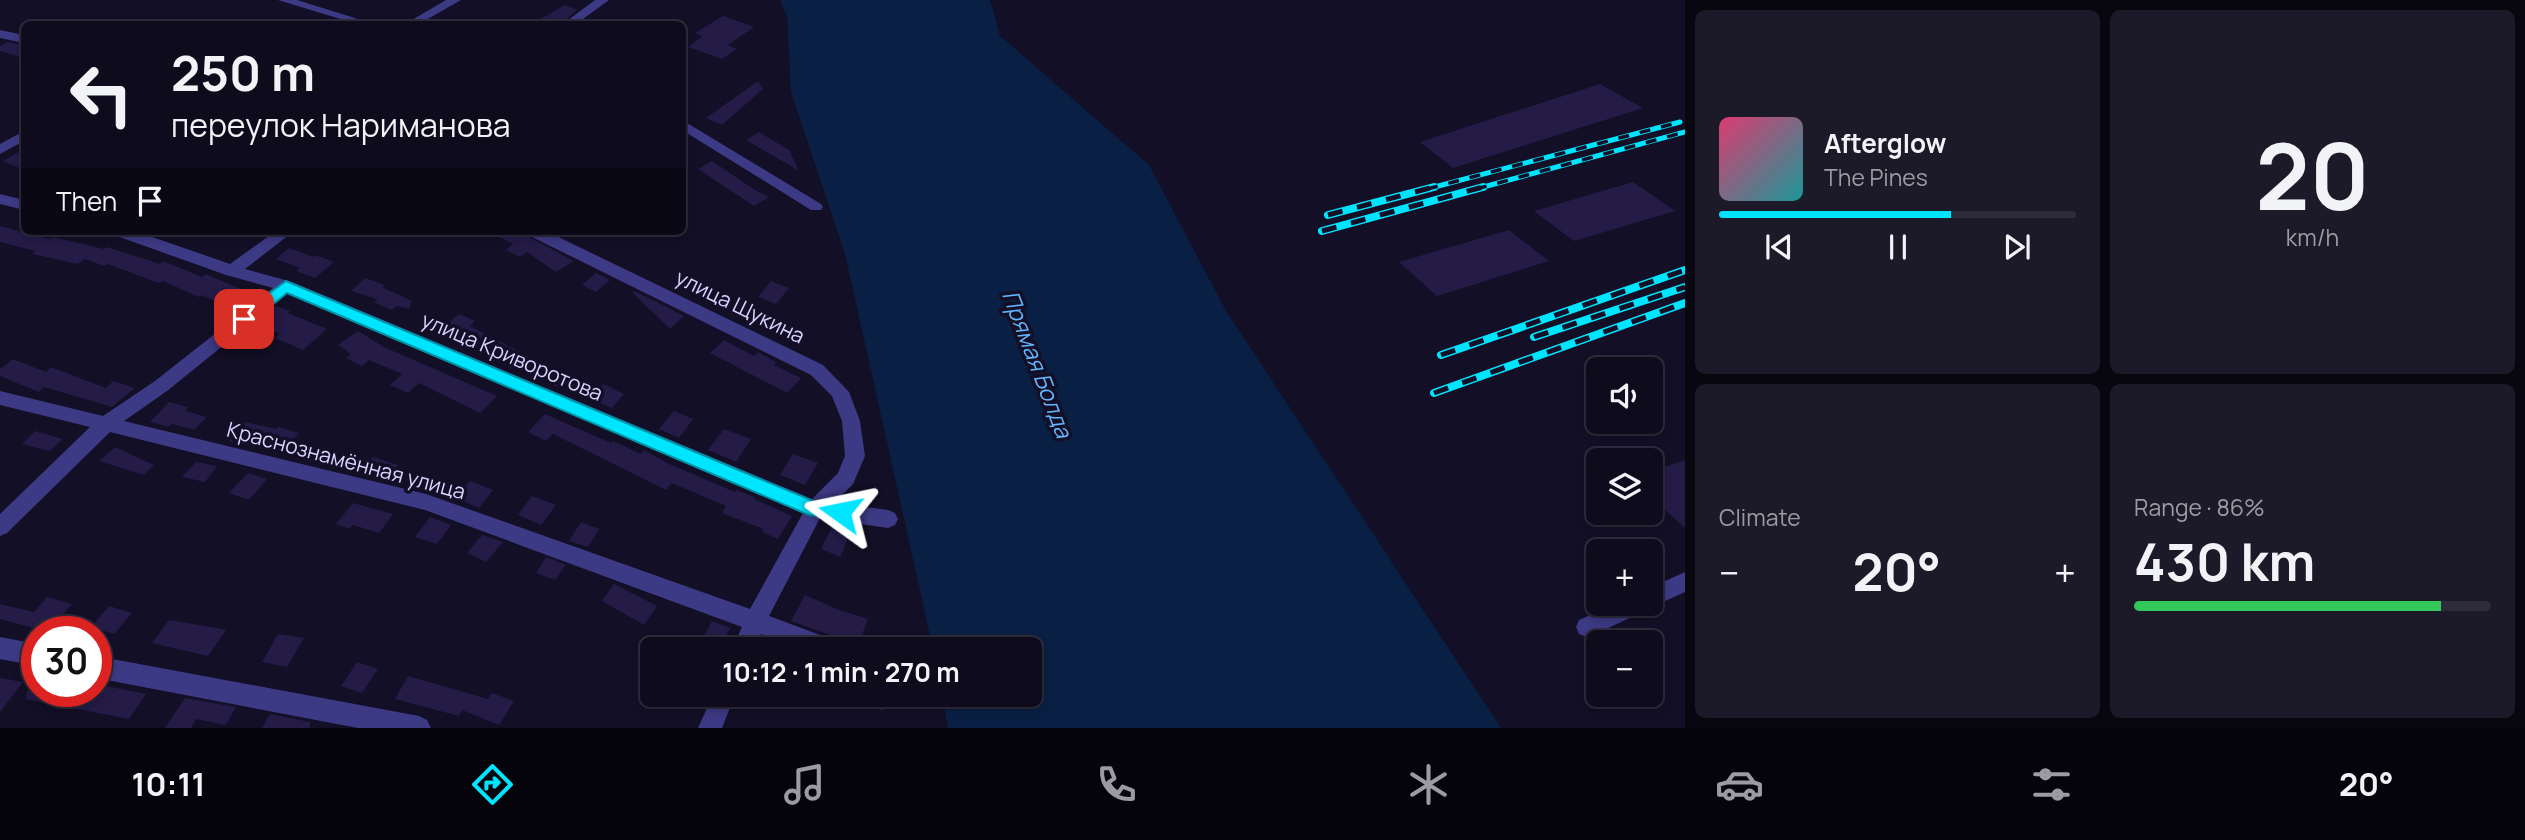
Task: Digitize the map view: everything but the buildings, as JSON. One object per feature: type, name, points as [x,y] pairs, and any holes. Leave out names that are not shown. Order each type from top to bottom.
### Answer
[{"type":"street","points":[[285,0],[358,21]]},
{"type":"street","points":[[311,7],[324,0]]},
{"type":"street","points":[[416,21],[455,0]]},
{"type":"street","points":[[573,21],[603,0]]},
{"type":"street","points":[[0,34],[21,38]]},
{"type":"street","points":[[686,126],[816,207]]},
{"type":"street","points":[[0,149],[21,137]]},
{"type":"street","points":[[0,199],[21,204]]},
{"type":"street","name":"улица Криворотова","points":[[130,235],[232,271],[286,286],[815,509],[888,519]]},
{"type":"street","points":[[232,271],[281,235]]},
{"type":"street","name":"улица Щукина","points":[[541,235],[817,370],[840,392],[851,421],[855,456],[846,478],[815,509]]},
{"type":"street","points":[[0,527],[107,423],[161,386],[286,286]]},
{"type":"street","name":"Краснознамённая улица","points":[[0,398],[426,502],[797,637]]},
{"type":"street","points":[[748,637],[815,509]]},
{"type":"street","points":[[1663,592],[1685,582]]},
{"type":"street","points":[[1587,627],[1611,616]]},
{"type":"street","points":[[0,648],[21,652]]},
{"type":"street","points":[[112,670],[419,728]]},
{"type":"street","points":[[710,728],[719,707]]},
{"type":"water","name":"Прямая Болда","points":[[780,0],[990,0],[1000,36],[1149,165],[1226,311],[1501,728],[948,728],[944,707],[1042,707],[1042,637],[930,637],[845,254],[791,92],[787,17]]},
{"type":"railway","points":[[1427,189],[1680,122]]},
{"type":"railway","points":[[1476,189],[1685,132]]},
{"type":"railway","points":[[1328,215],[1434,187]]},
{"type":"railway","points":[[1322,231],[1483,187]]},
{"type":"railway","points":[[1441,355],[1685,270]]},
{"type":"railway","points":[[1534,337],[1685,287]]},
{"type":"railway","points":[[1434,393],[1685,303]]},
{"type":"route","points":[[244,319],[286,286],[815,509],[840,512]]}]
